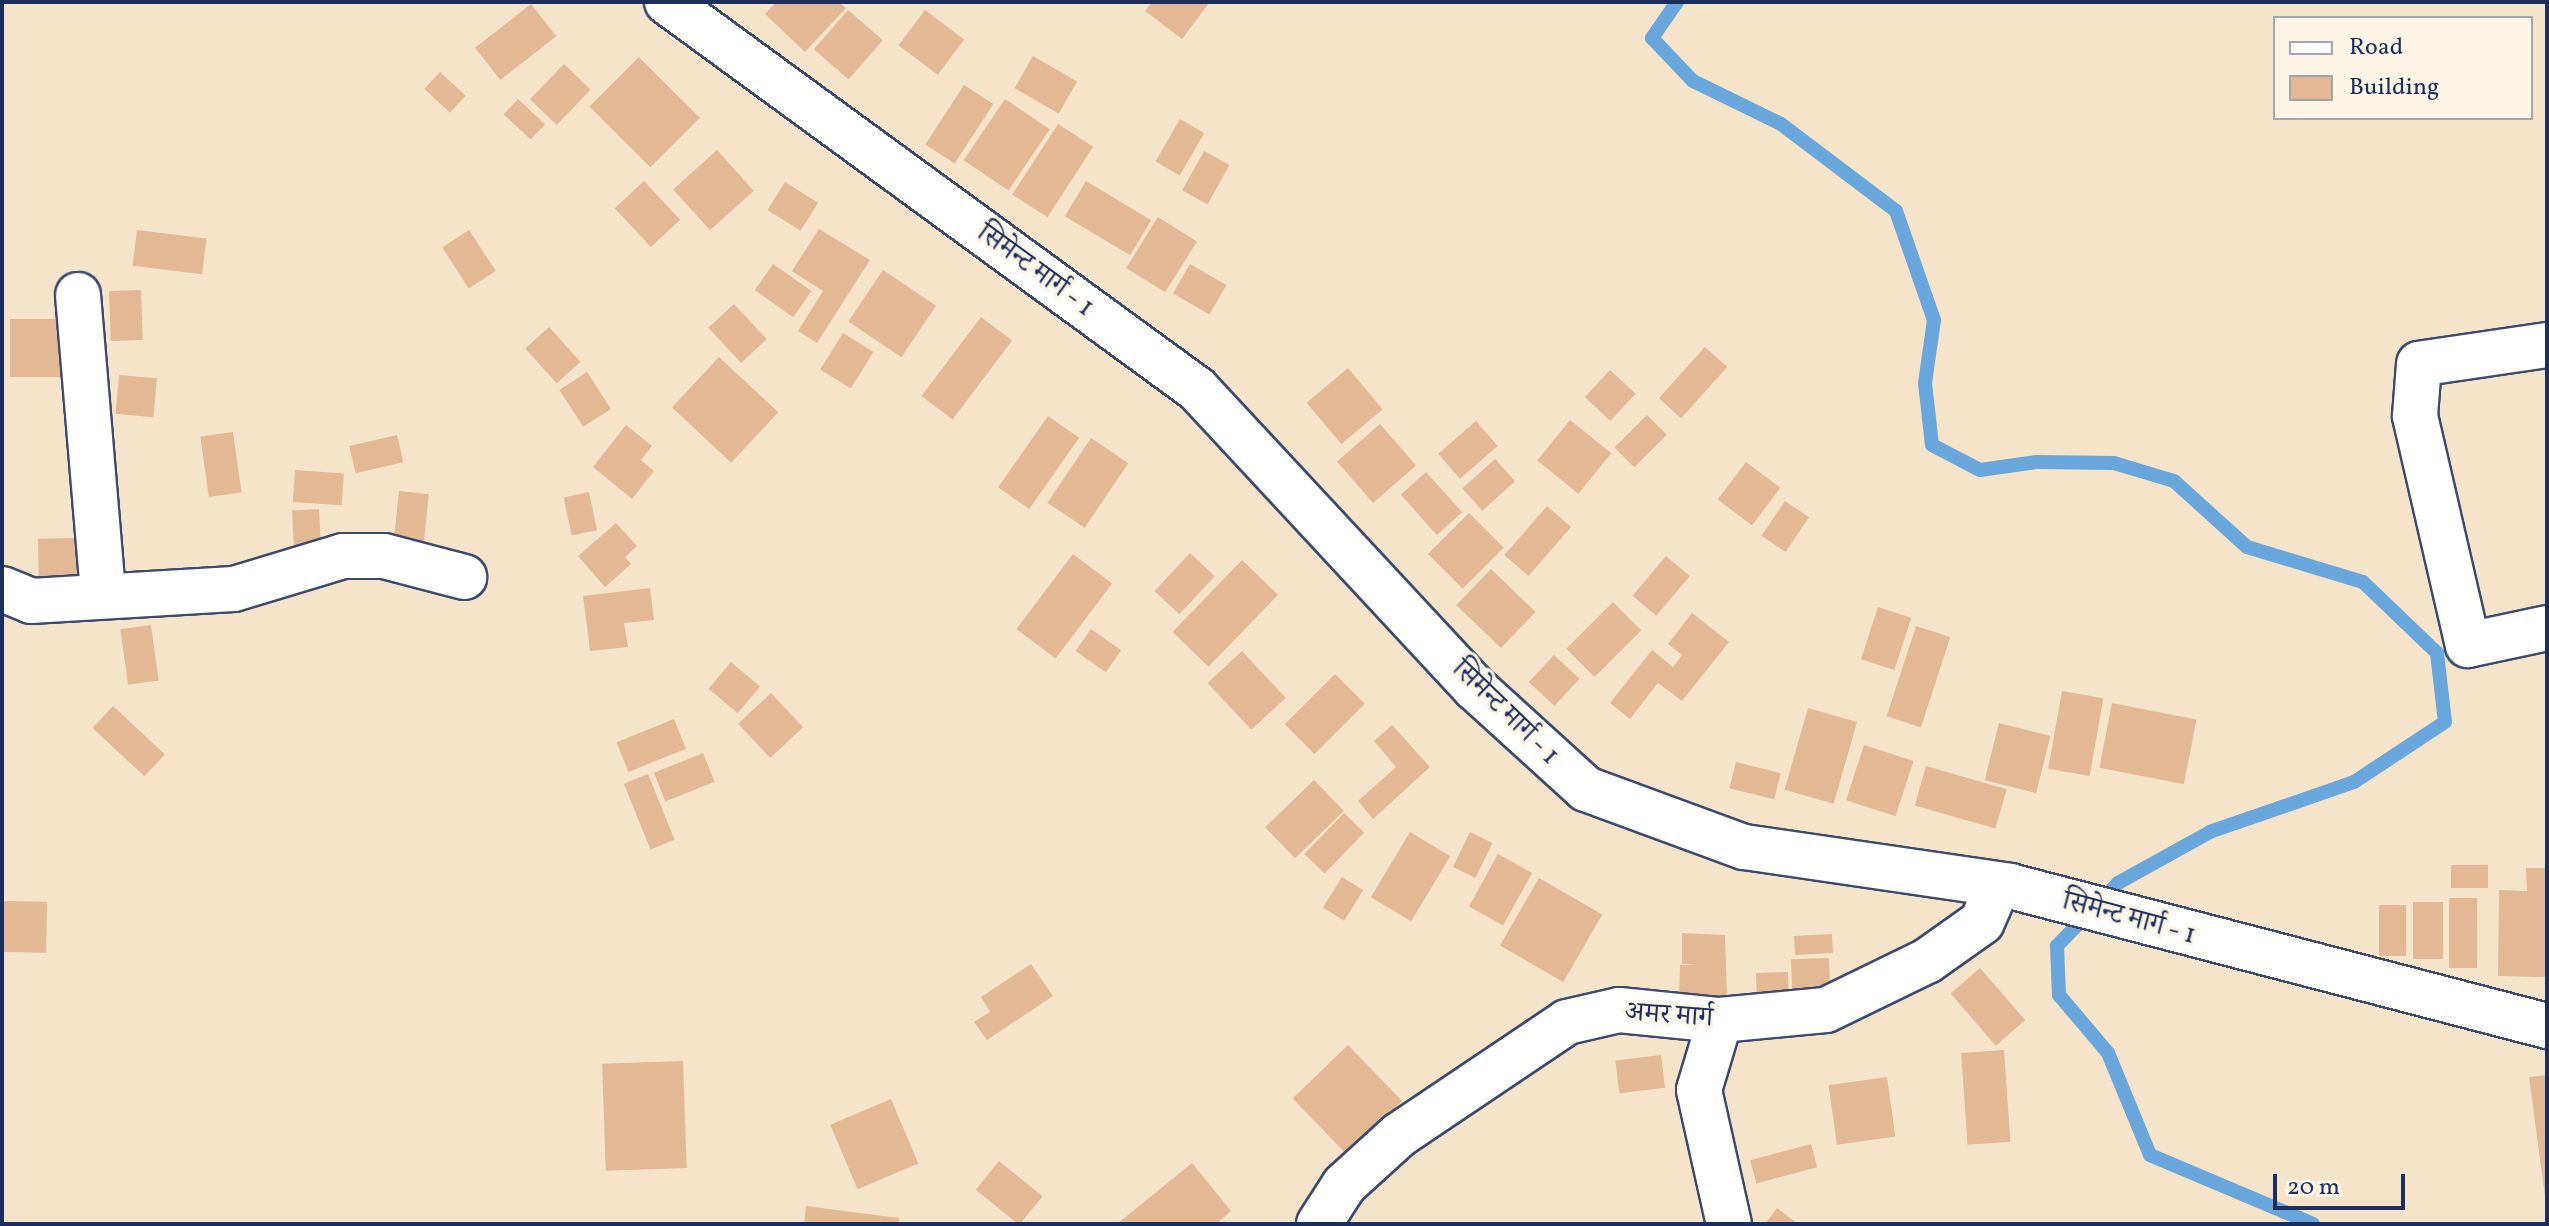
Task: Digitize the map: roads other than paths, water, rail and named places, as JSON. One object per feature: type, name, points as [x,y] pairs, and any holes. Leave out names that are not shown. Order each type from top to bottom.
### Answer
[{"type":"street","name":"सिमेन्ट मार्ग - 1","points":[[667,2],[1197,389],[1475,688],[1586,789],[1744,847],[2004,886],[2547,1026]]},
{"type":"street","points":[[78,295],[103,594]]},
{"type":"street","points":[[2547,345],[2419,364],[2415,416],[2468,645],[2547,628]]},
{"type":"street","points":[[2,589],[31,601],[103,594],[234,589],[343,556],[384,556],[464,577]]},
{"type":"street","name":"अमर मार्ग","points":[[1319,1224],[1344,1185],[1399,1135],[1567,1022],[1619,1010],[1720,1020],[1826,1010],[1913,968],[1982,922],[2004,886]]},
{"type":"street","points":[[1720,1020],[1699,1090],[1729,1224]]},
{"type":"waterway","points":[[1677,2],[1652,38],[1693,81],[1781,124],[1896,211],[1934,320],[1925,383],[1932,445],[1980,470],[2037,462],[2114,463],[2174,481],[2247,547],[2363,582],[2437,653],[2445,722],[2354,782],[2210,832],[2118,883],[2057,946],[2059,995],[2108,1053],[2150,1155],[2313,1224]]}]
